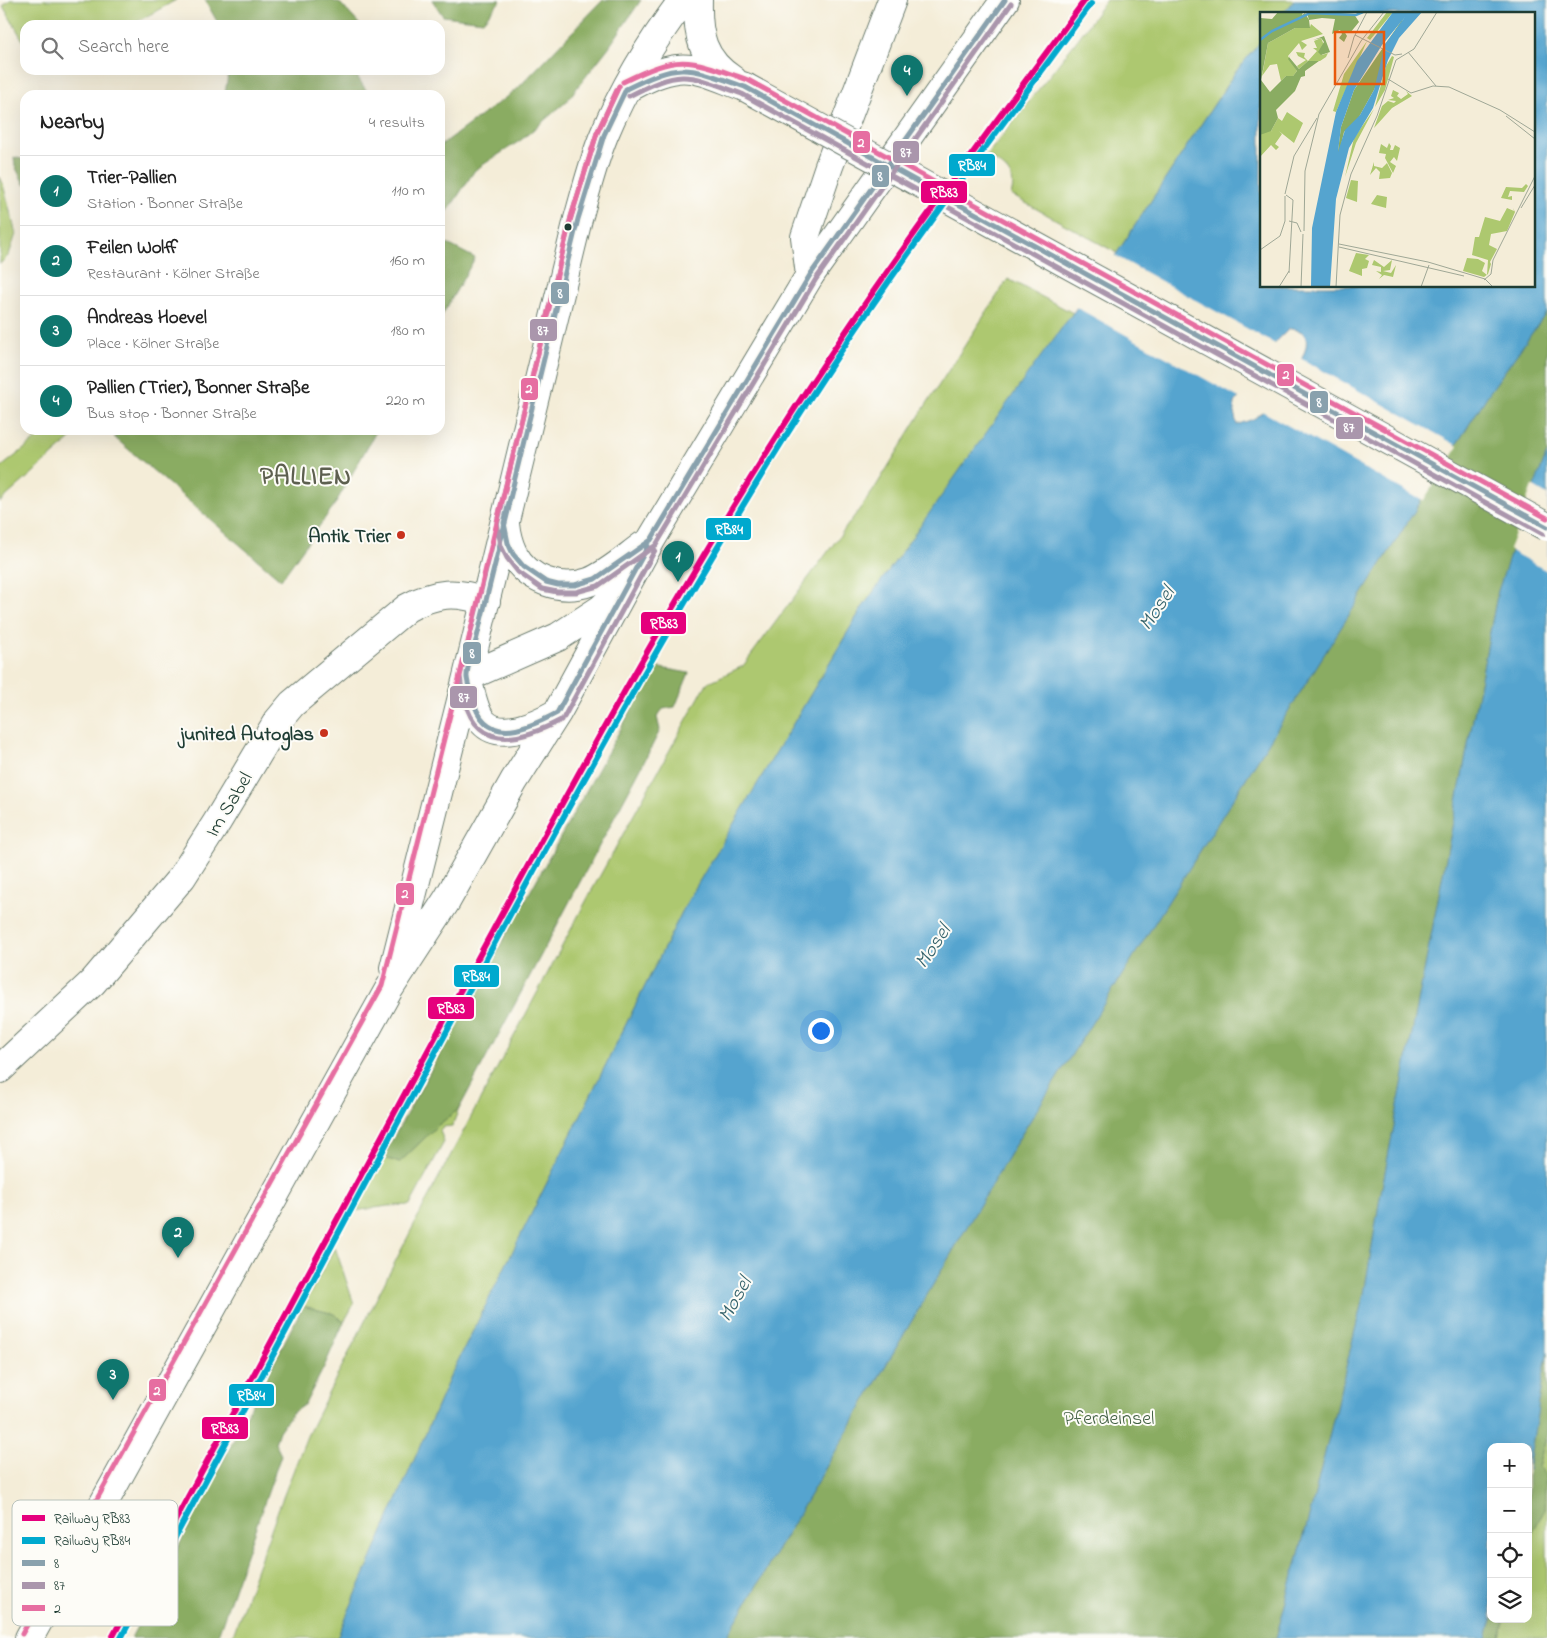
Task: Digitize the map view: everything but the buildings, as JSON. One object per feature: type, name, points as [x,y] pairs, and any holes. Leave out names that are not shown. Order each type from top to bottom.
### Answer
[{"type":"main road","points":[[389,989],[468,677],[578,219],[604,135],[626,89],[660,30],[683,0]]},
{"type":"main road","points":[[698,0],[699,31],[706,53],[716,67],[745,87],[1547,527]]},
{"type":"main road","points":[[810,275],[805,237],[828,166],[892,0]]},
{"type":"main road","points":[[106,1500],[389,989],[447,900],[514,781],[557,713],[651,540],[810,275],[1005,0]]},
{"type":"main road","points":[[626,89],[657,74],[680,69],[704,73],[745,87]]},
{"type":"main road","points":[[504,523],[508,543],[513,554],[524,567],[546,582],[558,585],[575,585],[595,579],[651,540]]},
{"type":"main road","points":[[468,677],[558,637],[601,609],[625,585]]},
{"type":"main road","name":"Im Sabel","points":[[0,1069],[93,982],[182,877],[218,822],[277,722],[292,704],[407,608],[428,597],[445,594],[472,596],[486,601]]},
{"type":"main road","points":[[468,677],[479,715],[485,724],[504,730],[525,728],[557,713]]},
{"type":"main road","points":[[29,1638],[36,1626]]},
{"type":"green space","points":[[10,0],[176,0],[140,20],[20,20],[20,35],[3,6]]},
{"type":"green space","points":[[205,0],[331,0],[341,4],[355,20],[216,20]]},
{"type":"green space","points":[[432,0],[501,0],[483,21],[443,16]]},
{"type":"green space","points":[[603,0],[641,0],[609,47],[566,102],[521,140],[475,170],[445,215],[445,142],[517,89]]},
{"type":"green space","points":[[1106,0],[1294,0],[1284,12],[1260,12],[1260,42],[1234,74],[1117,253],[1011,195],[1012,181],[1007,171],[987,155],[1078,39]]},
{"type":"green space","points":[[228,75],[356,75],[366,90],[226,90]]},
{"type":"green space","points":[[14,157],[20,159],[20,176],[15,166]]},
{"type":"green space","points":[[0,177],[16,234],[9,255],[0,264]]},
{"type":"green space","points":[[445,243],[475,258],[445,310]]},
{"type":"green space","points":[[1008,279],[1073,313],[862,608],[687,902],[450,1377],[337,1638],[232,1638],[307,1436],[423,1207],[592,890],[707,683],[743,666],[873,491]]},
{"type":"green space","name":"Pferdeinsel","points":[[1547,312],[1547,453],[1498,591],[1380,1198],[1364,1294],[1312,1506],[1276,1638],[726,1638],[1016,1143],[1489,393]]},
{"type":"green space","points":[[42,435],[75,435],[0,502],[0,468]]},
{"type":"green space","points":[[118,435],[374,435],[335,504],[281,580],[114,437]]},
{"type":"green space","points":[[655,667],[689,673],[675,707],[663,709],[657,717],[660,730],[645,760],[459,1109],[437,1126],[400,1162],[382,1158]]},
{"type":"green space","points":[[459,1109],[452,1126],[443,1127],[440,1130],[444,1142],[410,1205],[354,1211],[382,1158],[400,1162],[437,1126]]},
{"type":"green space","points":[[335,1247],[354,1304],[344,1322],[334,1314],[303,1306]]},
{"type":"green space","points":[[303,1306],[334,1314],[344,1322],[305,1404],[292,1413],[279,1431],[275,1443],[281,1455],[217,1638],[131,1638],[137,1626],[178,1626],[178,1547]]},
{"type":"green space","points":[[1547,1353],[1547,1435],[1538,1466],[1545,1475],[1545,1508],[1532,1533],[1532,1445]]},
{"type":"green space","points":[[1547,1435],[1547,1638],[1501,1638],[1503,1623],[1532,1623],[1532,1533],[1538,1466]]},
{"type":"green space","points":[[1491,1623],[1503,1623],[1501,1638],[1487,1638]]},
{"type":"water","name":"Mosel","points":[[1294,0],[1547,0],[1547,312],[1489,393],[1016,1143],[726,1638],[337,1638],[450,1377],[687,902],[862,608],[1030,371],[1117,253],[1234,74],[1260,42],[1260,288],[1534,288],[1534,12],[1284,12]],"holes":[[[1289,329],[1302,332],[1306,341],[1304,353],[1297,368],[1276,397],[1259,415],[1237,425],[1234,412],[1235,403],[1276,342]]]},
{"type":"water","points":[[1547,453],[1547,1353],[1532,1445],[1532,1443],[1487,1443],[1487,1623],[1491,1623],[1487,1638],[1276,1638],[1312,1506],[1364,1294],[1380,1198],[1498,591],[1523,516]]},
{"type":"pier","points":[[1112,254],[1277,345],[1241,399],[1074,306]]},
{"type":"pier","points":[[1300,358],[1458,446],[1423,501],[1260,410]]},
{"type":"pier","points":[[1532,486],[1547,495],[1547,571],[1509,550]]},
{"type":"rail line","name":"RB83","points":[[178,1515],[604,727],[735,503],[854,320],[929,213],[1085,0]]},
{"type":"rail line","name":"RB84","points":[[178,1532],[517,901],[690,593],[782,442],[855,330],[932,220],[1091,4]]},
{"type":"rail line","name":"RB83","points":[[112,1638],[118,1626]]},
{"type":"rail line","name":"RB84","points":[[121,1638],[127,1626]]},
{"type":"transit line","name":"8","points":[[626,89],[604,135],[578,219],[504,523],[508,543],[513,554],[524,567],[546,582],[558,585],[575,585],[595,579],[651,540],[810,275],[1005,0]]},
{"type":"transit line","name":"87","points":[[619,86],[597,133],[571,217],[497,522],[501,546],[507,558],[518,572],[542,589],[557,592],[576,592],[598,586],[656,545],[816,279],[1011,4]]},
{"type":"transit line","name":"2","points":[[623,82],[659,66],[685,62],[712,67],[748,80],[1547,518]]},
{"type":"transit line","name":"8","points":[[626,89],[660,74],[685,70],[697,71],[745,87],[1547,527]]},
{"type":"transit line","name":"87","points":[[629,96],[662,81],[686,77],[697,78],[742,94],[1543,534]]},
{"type":"transit line","name":"2","points":[[96,1500],[382,986],[460,675],[571,217],[597,133],[619,86]]},
{"type":"transit line","name":"87","points":[[502,505],[460,676],[464,699],[471,717],[481,729],[493,736],[507,738],[523,735],[561,720]]},
{"type":"transit line","name":"8","points":[[509,507],[469,664],[468,683],[478,713],[486,723],[496,729],[519,729],[557,713]]},
{"type":"transit line","name":"8","points":[[557,713],[648,546]]},
{"type":"transit line","name":"87","points":[[564,717],[655,550]]},
{"type":"transit line","name":"2","points":[[22,1634],[26,1626]]},
{"type":"place","name":"Pallien (Trier), Bonner Straße","points":[[907,96]]},
{"type":"place","name":"Antik Trier","points":[[401,535]]},
{"type":"place","name":"Trier-Pallien","points":[[678,582]]},
{"type":"place","name":"junited Autoglas","points":[[324,733]]},
{"type":"place","name":"Feilen Wolff","points":[[178,1258]]},
{"type":"place","name":"Andreas Hoevel","points":[[113,1400]]},
{"type":"district","name":"PALLIEN","points":[[306,475]]}]
